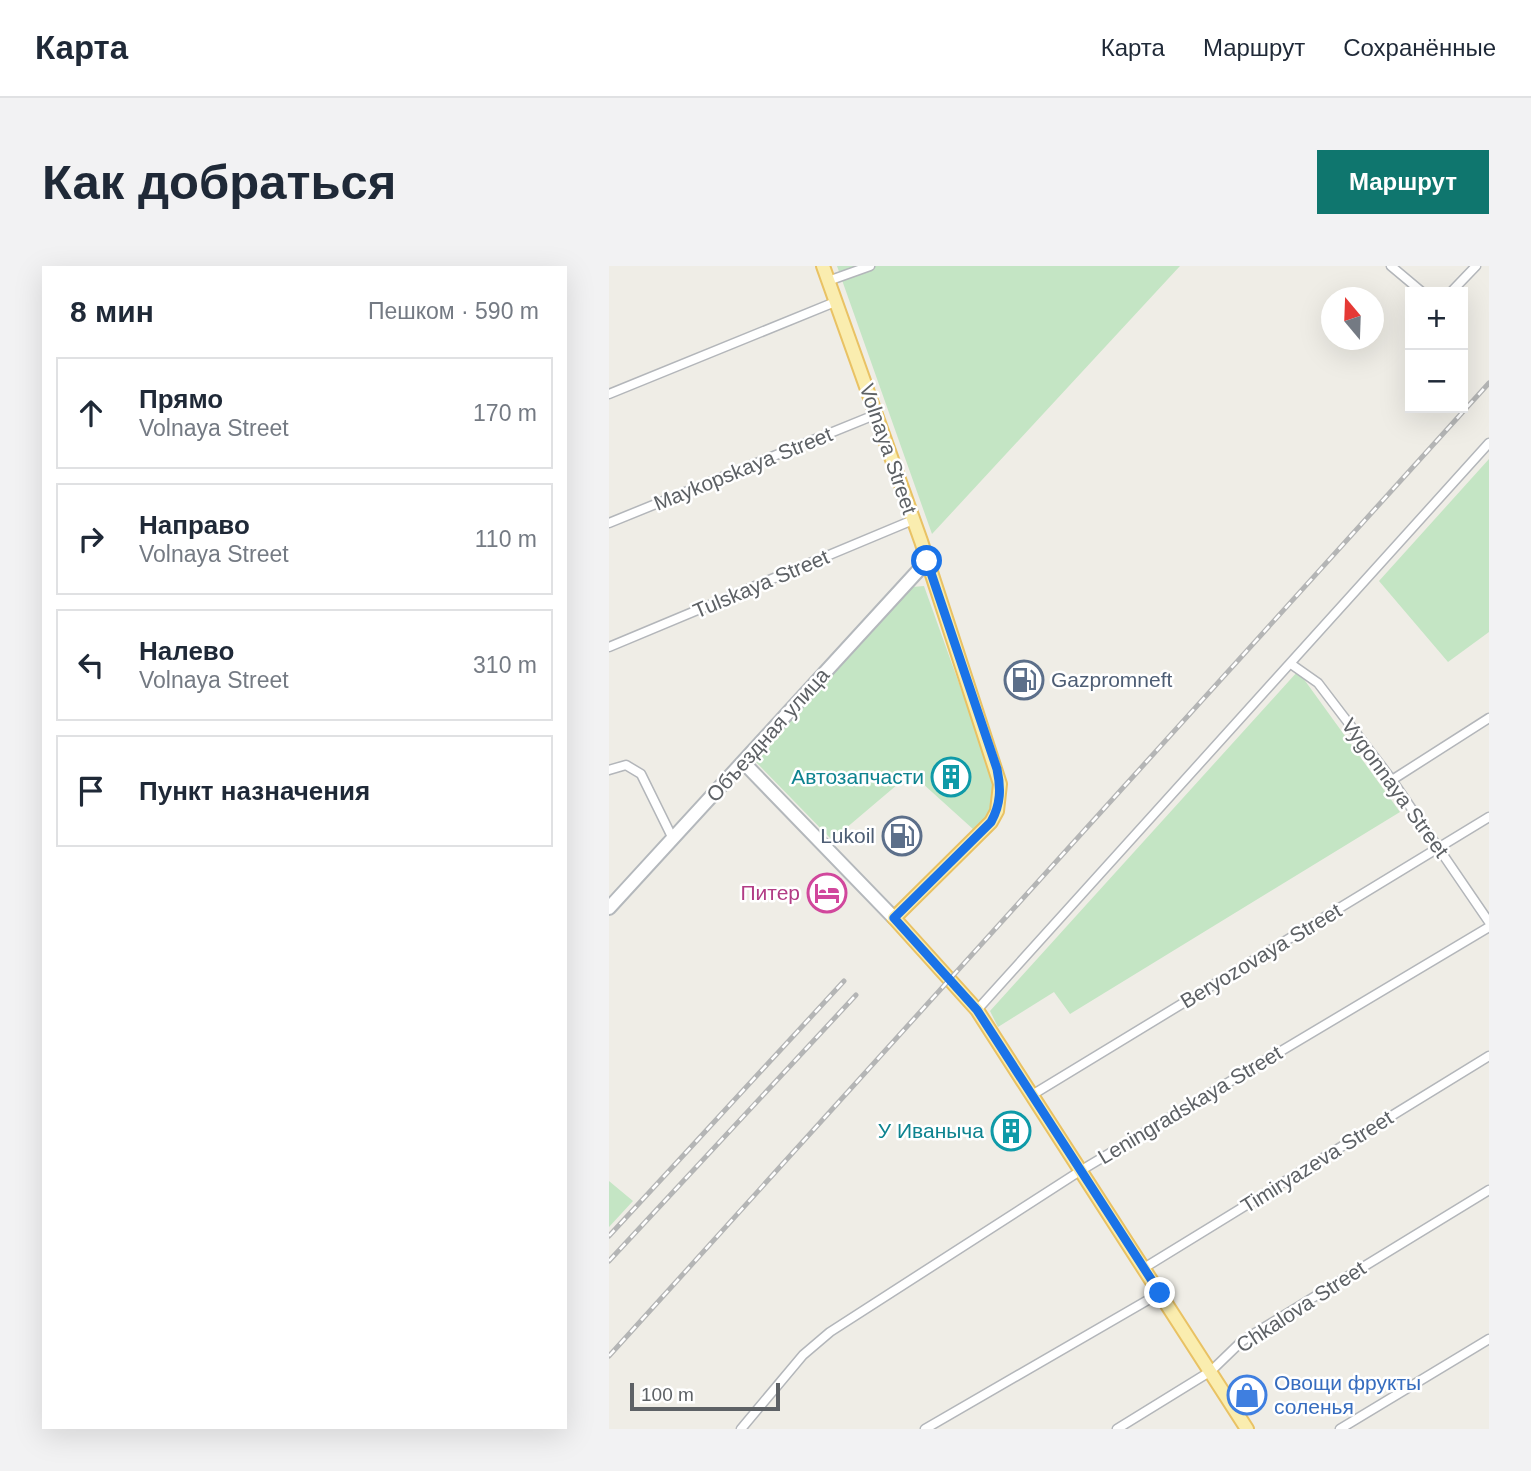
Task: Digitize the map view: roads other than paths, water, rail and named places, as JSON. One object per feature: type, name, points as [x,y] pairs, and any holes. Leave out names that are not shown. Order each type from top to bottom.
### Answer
[{"type":"main road","name":"Volnaya Street","points":[[823,266],[877,414],[1000,784],[997,811],[991,822],[894,918]]},
{"type":"main road","points":[[894,918],[977,1010],[1247,1429]]},
{"type":"street","points":[[828,281],[870,266]]},
{"type":"street","points":[[1391,266],[1416,287]]},
{"type":"street","points":[[1456,287],[1476,266]]},
{"type":"street","points":[[609,394],[835,302]]},
{"type":"street","name":"Maykopskaya Street","points":[[609,523],[877,414]]},
{"type":"street","points":[[977,1010],[1489,443]]},
{"type":"street","name":"Tulskaya Street","points":[[609,648],[913,520]]},
{"type":"street","name":"Объездная улица","points":[[609,908],[927,561]]},
{"type":"street","name":"Vygonnaya Street","points":[[1291,664],[1318,682],[1392,780],[1489,925]]},
{"type":"street","points":[[1392,780],[1489,718]]},
{"type":"street","points":[[743,762],[894,918]]},
{"type":"street","points":[[609,769],[626,765],[641,774],[673,839]]},
{"type":"street","name":"Beryozovaya Street","points":[[1033,1095],[1489,817]]},
{"type":"street","name":"Leningradskaya Street","points":[[741,1429],[803,1355],[830,1332],[1080,1171],[1489,925]]},
{"type":"street","name":"Timiryazeva Street","points":[[1144,1268],[1489,1056]]},
{"type":"street","name":"Chkalova Street","points":[[1117,1429],[1211,1371],[1243,1341],[1489,1190]]},
{"type":"street","points":[[925,1429],[1160,1293]]},
{"type":"street","points":[[1340,1429],[1489,1339]]},
{"type":"railway","points":[[609,1356],[1489,383]]},
{"type":"railway","points":[[609,1236],[844,981]]},
{"type":"railway","points":[[609,1261],[856,995]]},
{"type":"place","name":"Gazpromneft","points":[[1024,680]]},
{"type":"place","name":"Автозапчасти","points":[[951,777]]},
{"type":"place","name":"Lukoil","points":[[902,836]]},
{"type":"place","name":"Питер","points":[[827,893]]},
{"type":"place","name":"У Иваныча","points":[[1011,1131]]},
{"type":"place","name":"Овощи фрукты соленья","points":[[1247,1395]]}]
